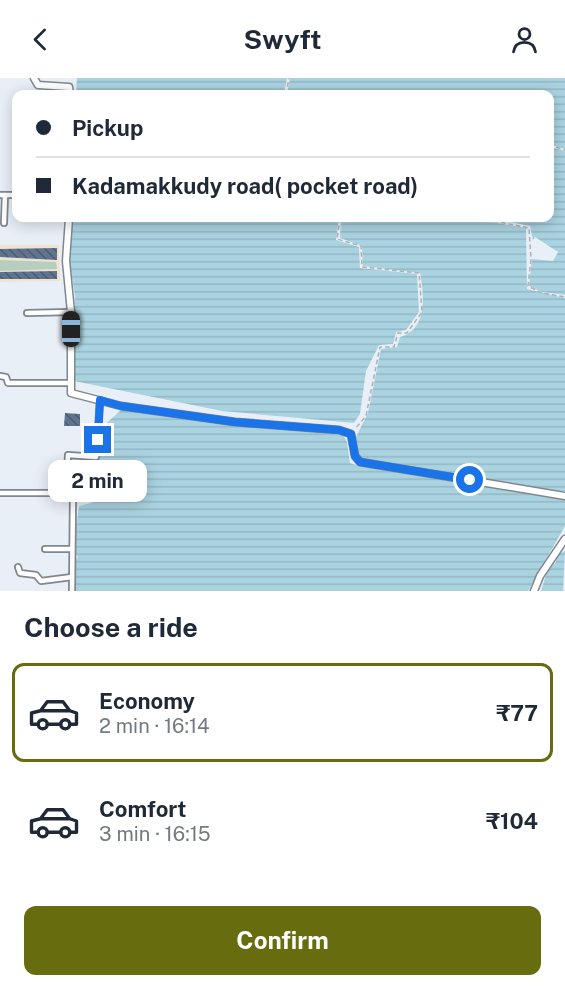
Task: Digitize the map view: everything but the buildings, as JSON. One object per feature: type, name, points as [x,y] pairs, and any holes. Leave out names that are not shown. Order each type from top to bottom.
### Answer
[{"type":"street","points":[[34,78],[38,85],[69,87],[69,90]]},
{"type":"street","points":[[3,195],[4,223]]},
{"type":"street","points":[[69,222],[66,261],[71,312],[71,393],[121,406],[235,422],[339,430],[351,434],[355,456],[360,462],[565,496]]},
{"type":"street","points":[[27,312],[71,312]]},
{"type":"street","points":[[0,376],[6,376],[8,383],[71,383]]},
{"type":"street","points":[[72,591],[71,493],[67,474],[68,455],[96,457],[100,400]]},
{"type":"street","points":[[0,493],[71,493]]},
{"type":"street","points":[[532,591],[565,540]]},
{"type":"street","points":[[45,549],[71,549]]},
{"type":"street","points":[[18,567],[20,573],[36,575],[41,581],[72,577]]},
{"type":"path","points":[[339,222],[337,239],[361,246],[362,267],[419,273],[422,312],[407,333],[398,333],[394,346],[380,347],[366,416],[351,434]]},
{"type":"path","points":[[500,222],[529,228],[531,259],[528,286],[542,293],[565,297]]},
{"type":"shaded area","points":[[0,245],[59,245],[60,281],[0,282]]},
{"type":"green space","points":[[0,260],[56,262],[57,269],[0,271]]},
{"type":"water","points":[[77,78],[287,78],[285,90],[76,90]]},
{"type":"water","points":[[290,78],[565,78],[565,149],[554,146],[554,90],[288,90]]},
{"type":"water","points":[[554,148],[565,151],[565,295],[542,292],[529,286],[532,259],[553,261],[558,252],[535,237],[533,240],[530,226],[510,222],[554,222]]},
{"type":"water","points":[[72,222],[338,222],[336,240],[359,247],[360,268],[417,274],[419,312],[406,330],[396,332],[393,344],[379,345],[366,371],[360,414],[354,423],[222,411],[74,381],[75,296],[69,258]]},
{"type":"water","points":[[341,222],[492,222],[526,228],[527,289],[565,298],[565,491],[560,493],[361,459],[354,441],[368,413],[381,349],[397,347],[400,337],[416,327],[423,301],[420,273],[363,266],[362,246],[340,238]]},
{"type":"water","points":[[121,410],[343,435],[347,442],[350,463],[359,466],[565,500],[565,526],[528,591],[76,591],[74,562],[78,557],[73,549],[79,506],[98,501],[99,463],[104,427]]},
{"type":"water","points":[[565,551],[563,591],[541,591],[547,571],[556,562],[557,555]]},
{"type":"route","points":[[98,440],[100,400],[121,406],[235,422],[339,430],[351,434],[355,456],[360,462],[470,480]]}]
